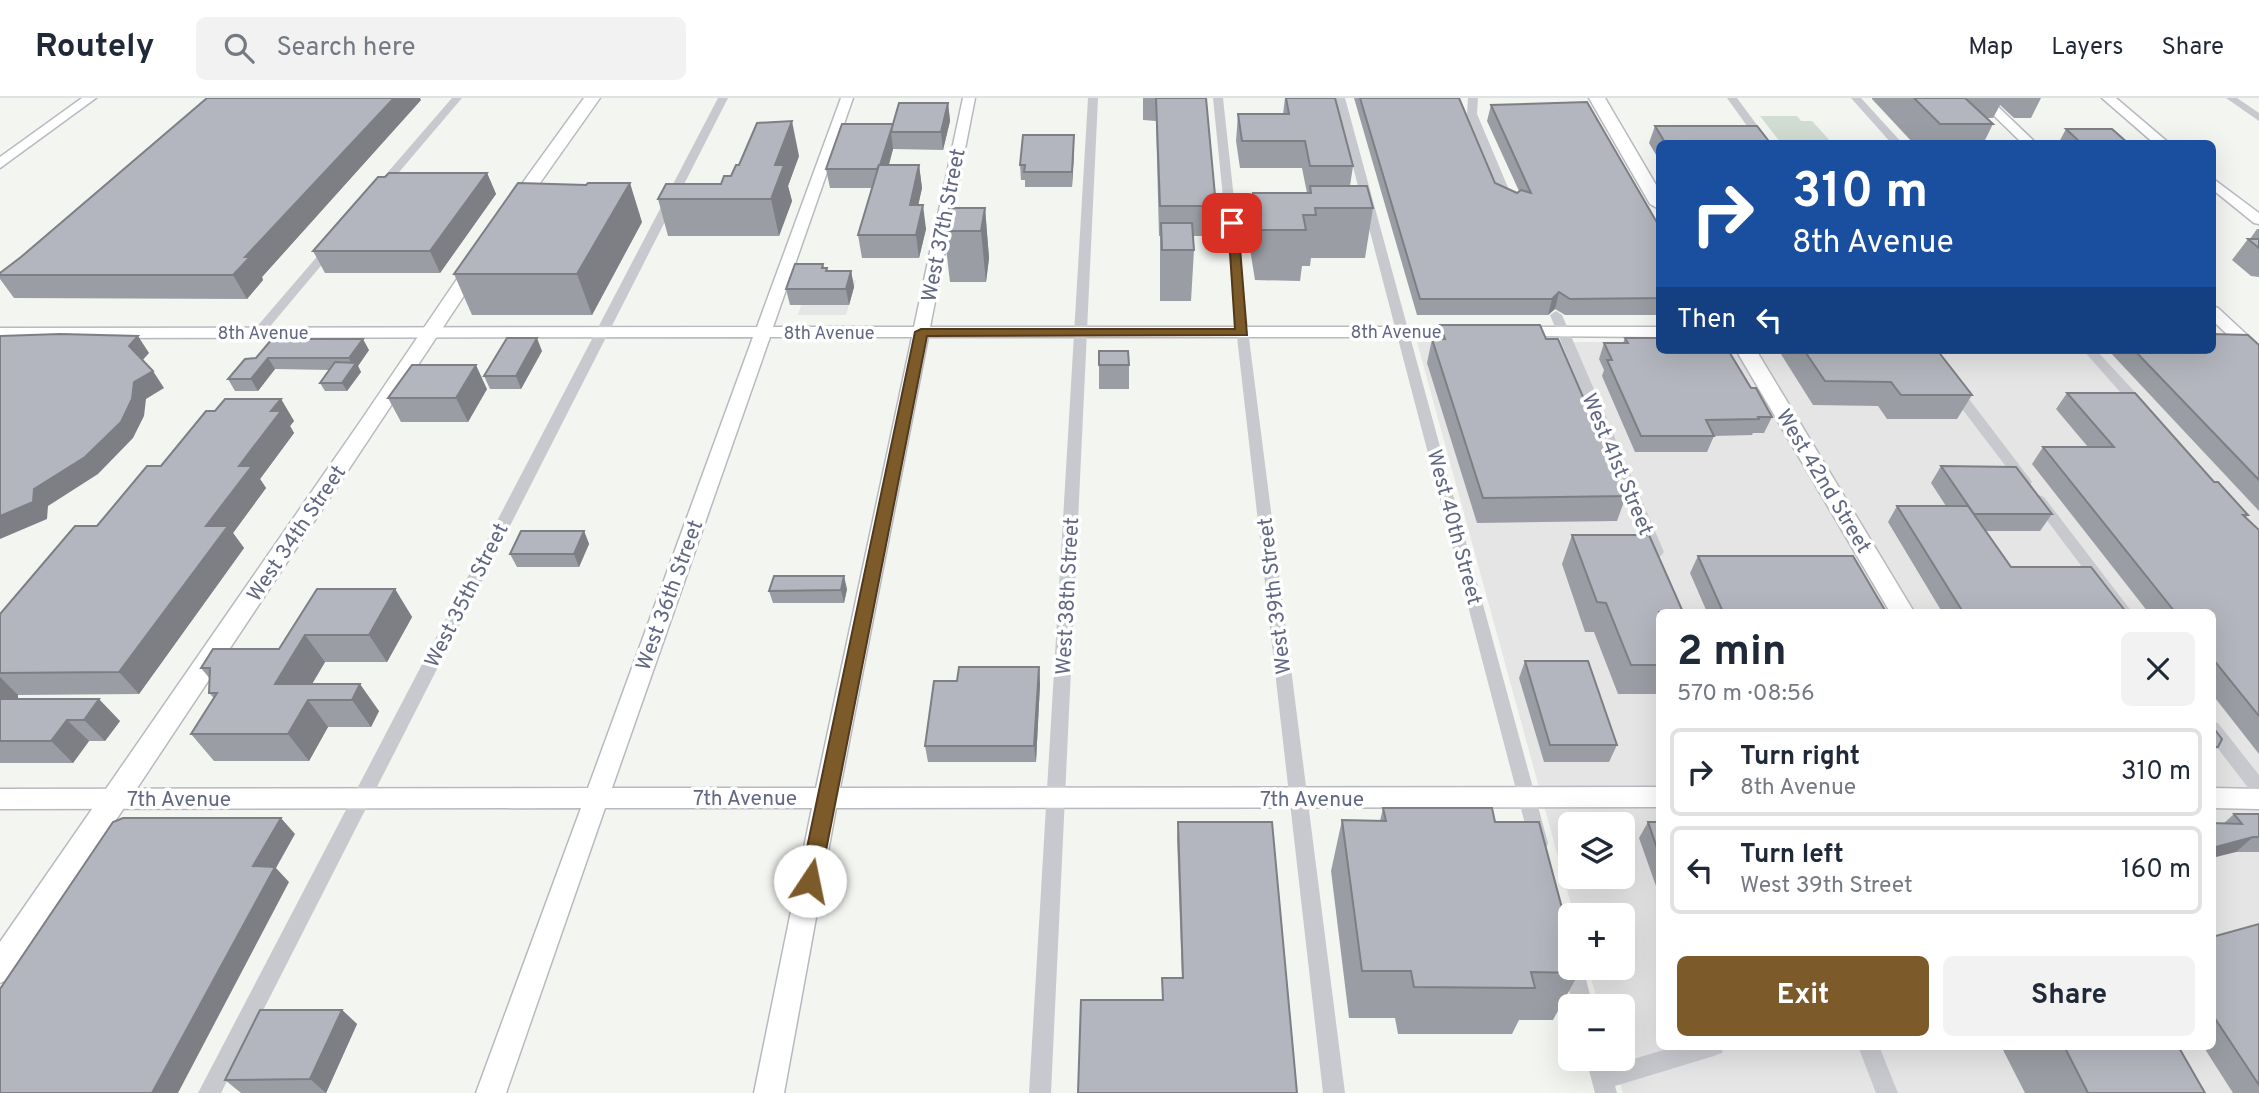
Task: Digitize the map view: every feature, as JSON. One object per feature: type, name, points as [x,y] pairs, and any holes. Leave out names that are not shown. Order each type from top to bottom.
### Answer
[{"type":"main road","points":[[0,164],[90,98]]},
{"type":"main road","points":[[501,226],[592,98]]},
{"type":"main road","name":"West 36th Street","points":[[491,1093],[846,98]]},
{"type":"main road","name":"West 37th Street","points":[[769,1093],[826,798],[969,98]]},
{"type":"main road","points":[[1597,98],[1656,199]]},
{"type":"main road","points":[[1982,98],[2027,140]]},
{"type":"main road","points":[[2108,98],[2159,140]]},
{"type":"main road","points":[[2216,185],[2259,220]]},
{"type":"main road","name":"West 34th Street","points":[[0,968],[486,248]]},
{"type":"main road","points":[[2216,315],[2259,355]]},
{"type":"main road","name":"8th Avenue","points":[[0,333],[1656,332]]},
{"type":"main road","points":[[2216,332],[2259,332]]},
{"type":"main road","name":"West 42nd Street","points":[[1748,354],[1900,609]]},
{"type":"main road","name":"7th Avenue","points":[[0,799],[1656,797]]},
{"type":"main road","points":[[2216,799],[2259,799]]},
{"type":"street","points":[[371,200],[457,98]]},
{"type":"street","name":"West 35th Street","points":[[209,1093],[723,98]]},
{"type":"street","name":"West 38th Street","points":[[1040,1093],[1093,98]]},
{"type":"street","name":"West 39th Street","points":[[1218,98],[1242,332],[1334,1093]]},
{"type":"street","name":"West 40th Street","points":[[1340,98],[1545,863]]},
{"type":"street","points":[[1473,98],[1472,114],[1510,204]]},
{"type":"street","points":[[1732,98],[1763,140]]},
{"type":"street","points":[[1856,98],[1894,140]]},
{"type":"street","points":[[2231,98],[2259,118]]},
{"type":"street","points":[[258,332],[336,240]]},
{"type":"street","name":"West 41st Street","points":[[1556,315],[1660,562]]},
{"type":"street","points":[[2092,354],[2155,422]]},
{"type":"street","points":[[1949,382],[2122,609]]},
{"type":"street","points":[[2216,733],[2259,789]]},
{"type":"street","points":[[1601,1077],[1699,1050]]},
{"type":"street","points":[[1870,1050],[1888,1093]]},
{"type":"shaded area","points":[[1760,116],[1797,116],[1801,121],[1812,121],[1829,140],[1779,140]]},
{"type":"shaded area","points":[[832,280],[856,280],[846,315],[798,315],[807,287]]},
{"type":"shaded area","points":[[1417,342],[1656,342],[1656,354],[2216,354],[2216,343],[2259,343],[2259,1093],[1623,1093],[1617,1071],[1635,1071],[1635,994],[1596,994],[1591,980],[1635,980],[1635,903],[1571,903],[1567,889],[1635,889],[1635,812],[1558,812],[1558,857]]},
{"type":"building","points":[[207,98],[394,98],[245,257],[250,257],[233,275],[0,275],[0,273]]},
{"type":"building","points":[[1156,98],[1206,98],[1216,206],[1160,206]]},
{"type":"building","points":[[1286,98],[1335,98],[1353,166],[1310,166],[1305,141],[1242,141],[1238,114],[1289,114]]},
{"type":"building","points":[[1360,98],[1459,98],[1495,183],[1517,193],[1521,190],[1531,193],[1491,105],[1587,102],[1656,221],[1656,298],[1570,299],[1559,292],[1552,299],[1420,299]]},
{"type":"building","points":[[1914,98],[1965,98],[1993,124],[1940,124]]},
{"type":"building","points":[[899,103],[948,103],[941,132],[891,132]]},
{"type":"building","points":[[792,121],[775,165],[784,165],[771,199],[658,199],[666,184],[721,184],[724,176],[731,176],[736,165],[739,165],[757,123]]},
{"type":"building","points":[[842,124],[893,124],[877,169],[826,169]]},
{"type":"building","points":[[1655,126],[1757,126],[1768,140],[1664,140]]},
{"type":"building","points":[[2066,129],[2112,129],[2124,140],[2078,140]]},
{"type":"building","points":[[1023,135],[1074,135],[1072,172],[1024,172],[1025,165],[1020,165]]},
{"type":"building","points":[[879,165],[919,165],[910,205],[923,205],[916,235],[858,235]]},
{"type":"building","points":[[389,173],[487,173],[430,251],[313,251],[378,177],[385,177]]},
{"type":"building","points":[[518,183],[630,183],[577,274],[454,274]]},
{"type":"building","points":[[1310,186],[1367,186],[1373,208],[1315,208],[1316,215],[1303,215],[1306,230],[1259,230],[1253,193],[1311,193]]},
{"type":"building","points":[[949,208],[985,208],[981,231],[944,231]]},
{"type":"building","points":[[1161,223],[1192,223],[1194,250],[1162,250]]},
{"type":"building","points":[[2248,239],[2259,239],[2259,248]]},
{"type":"building","points":[[795,264],[823,264],[822,268],[827,268],[826,271],[851,271],[846,289],[786,289]]},
{"type":"building","points":[[1440,325],[1540,325],[1546,339],[1558,339],[1626,496],[1483,498],[1432,339],[1445,339]]},
{"type":"building","points":[[2216,334],[2248,335],[2259,345],[2259,480],[2138,354],[2216,354]]},
{"type":"building","points":[[0,336],[138,336],[129,346],[153,371],[134,382],[132,399],[121,422],[85,457],[34,489],[33,502],[0,516]]},
{"type":"building","points":[[507,338],[537,338],[516,376],[484,376]]},
{"type":"building","points":[[1625,338],[1656,338],[1656,354],[1730,354],[1751,388],[1756,388],[1772,417],[1706,420],[1714,436],[1641,436],[1607,360],[1612,360],[1604,343],[1628,343]]},
{"type":"building","points":[[272,339],[363,339],[349,358],[268,358],[251,379],[228,379],[245,359],[256,358]]},
{"type":"building","points":[[1099,351],[1128,351],[1129,365],[1099,365]]},
{"type":"building","points":[[1807,354],[1940,354],[1972,395],[1901,395],[1891,382],[1825,381]]},
{"type":"building","points":[[335,362],[356,363],[342,383],[320,383]]},
{"type":"building","points":[[412,365],[476,365],[456,398],[388,398]]},
{"type":"building","points":[[2067,393],[2135,393],[2259,530],[2259,716],[2216,663],[2216,609],[2173,609],[2043,447],[2114,447]]},
{"type":"building","points":[[225,399],[281,399],[271,411],[281,411],[239,466],[252,466],[206,526],[228,526],[119,672],[0,673],[0,614],[75,526],[97,526],[147,466],[161,466],[206,411],[215,411]]},
{"type":"building","points":[[1941,466],[2016,467],[2052,514],[1974,514]]},
{"type":"building","points":[[1897,506],[1968,506],[2011,567],[2091,567],[2124,609],[1961,609]]},
{"type":"building","points":[[521,531],[584,531],[574,554],[510,554]]},
{"type":"building","points":[[1572,535],[1649,535],[1682,609],[1656,609],[1656,665],[1631,665],[1606,603],[1597,602]]},
{"type":"building","points":[[1698,556],[1853,556],[1884,609],[1722,609]]},
{"type":"building","points":[[774,576],[844,576],[841,590],[769,591]]},
{"type":"building","points":[[317,589],[395,589],[369,635],[305,635],[275,684],[360,684],[352,700],[308,700],[288,734],[191,734],[217,693],[209,693],[210,668],[201,668],[213,649],[279,649]]},
{"type":"building","points":[[1525,661],[1588,661],[1617,745],[1550,745]]},
{"type":"building","points":[[959,667],[1039,667],[1034,746],[925,746],[934,681],[957,681]]},
{"type":"building","points":[[0,699],[99,699],[84,720],[67,720],[51,741],[0,741]]},
{"type":"building","points":[[2216,731],[2222,739],[2216,747]]},
{"type":"building","points":[[1383,808],[1492,808],[1495,822],[1539,822],[1561,903],[1558,903],[1558,973],[1531,972],[1535,988],[1414,987],[1411,971],[1362,971],[1342,820],[1386,821]]},
{"type":"building","points":[[2234,814],[2259,814],[2259,837],[2216,847],[2216,823],[2242,824]]},
{"type":"building","points":[[123,818],[281,818],[253,866],[275,867],[152,1093],[0,1093],[0,989],[113,822]]},
{"type":"building","points":[[1178,822],[1272,822],[1297,1093],[1078,1093],[1081,1000],[1163,1000],[1162,978],[1183,978]]},
{"type":"building","points":[[1648,822],[1656,822],[1656,845]]},
{"type":"building","points":[[2259,924],[2259,1085],[2216,1020],[2216,936]]},
{"type":"building","points":[[260,1010],[342,1010],[310,1079],[225,1080]]},
{"type":"building","points":[[2066,1050],[2180,1050],[2205,1093],[2088,1093]]},
{"type":"route","points":[[810,881],[921,332],[1242,332],[1232,223]]}]
